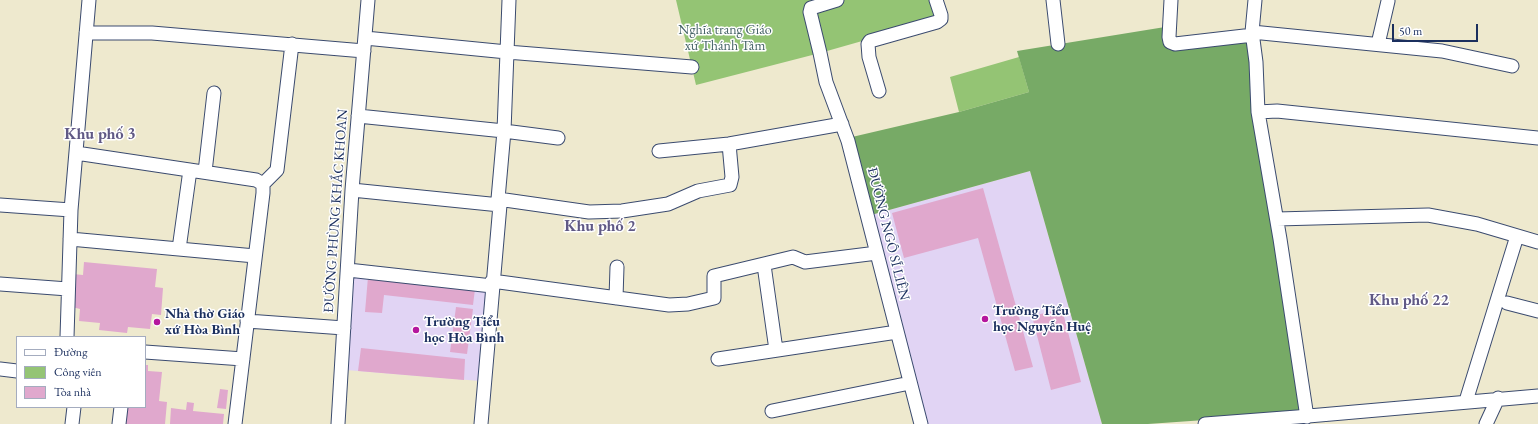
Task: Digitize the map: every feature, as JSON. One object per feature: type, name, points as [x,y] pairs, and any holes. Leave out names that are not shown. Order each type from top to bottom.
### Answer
[{"type":"street","points":[[67,336],[71,210],[89,0]]},
{"type":"street","name":"ĐƯỜNG PHÙNG KHẮC KHOAN","points":[[338,424],[352,190],[368,0]]},
{"type":"street","points":[[481,424],[504,131],[509,0]]},
{"type":"street","name":"ĐƯỜNG NGÔ SĨ LIÊN","points":[[837,0],[811,8],[810,10],[826,82],[848,141],[921,424]]},
{"type":"street","points":[[879,91],[869,57],[868,44],[870,41],[937,22],[941,15],[936,0]]},
{"type":"street","points":[[1053,0],[1058,44]]},
{"type":"street","points":[[1171,0],[1169,37],[1170,42],[1175,44],[1253,34],[1378,44],[1442,51],[1512,66]]},
{"type":"street","points":[[1255,0],[1253,34],[1256,62],[1258,112],[1307,416]]},
{"type":"street","points":[[1378,44],[1388,1]]},
{"type":"street","points":[[86,33],[152,33],[292,44],[364,44],[507,52],[692,68]]},
{"type":"street","points":[[235,424],[263,184],[277,170],[292,44]]},
{"type":"street","points":[[204,172],[214,93]]},
{"type":"street","points":[[1258,112],[1277,111],[1538,138]]},
{"type":"street","points":[[358,116],[558,138]]},
{"type":"street","points":[[659,151],[729,144],[842,124]]},
{"type":"street","points":[[352,190],[499,202],[589,212],[622,211],[668,204],[698,191],[730,185],[732,177],[729,144]]},
{"type":"street","points":[[76,152],[256,180],[263,184]]},
{"type":"street","points":[[179,249],[190,170]]},
{"type":"street","points":[[0,205],[71,210]]},
{"type":"street","points":[[1276,219],[1428,215],[1477,224],[1538,242]]},
{"type":"street","points":[[1466,401],[1517,236]]},
{"type":"street","points":[[70,239],[255,256]]},
{"type":"street","points":[[348,270],[492,284],[669,305],[688,304],[714,298],[714,276],[793,257],[805,262],[877,253]]},
{"type":"street","points":[[764,265],[776,350]]},
{"type":"street","points":[[616,298],[617,267]]},
{"type":"street","points":[[0,284],[68,289]]},
{"type":"street","points":[[1507,303],[1538,311]]},
{"type":"street","points":[[247,321],[344,328]]},
{"type":"street","points":[[718,359],[897,332]]},
{"type":"street","points":[[146,352],[243,359]]},
{"type":"street","points":[[0,369],[16,371]]},
{"type":"street","points":[[772,412],[910,383]]},
{"type":"street","points":[[1205,424],[1498,398],[1538,396]]},
{"type":"street","points":[[1486,424],[1498,398]]},
{"type":"street","points":[[72,424],[74,408]]},
{"type":"street","points":[[119,424],[121,408]]},
{"type":"shaded area","name":"Trường Tiểu học Nguyễn Huệ","points":[[1030,171],[1102,424],[925,424],[871,215]]},
{"type":"shaded area","name":"Trường Tiểu học Hòa Bình","points":[[352,275],[488,290],[480,381],[346,370]]},
{"type":"green space","name":"Nghĩa trang Giáo xứ Thánh Tâm","points":[[676,0],[934,0],[936,20],[820,53],[696,85]]},
{"type":"green space","points":[[1165,27],[1165,37],[1251,40],[1304,413],[1148,424],[1102,424],[1030,171],[871,215],[852,137],[959,112],[1029,92],[1017,51]]},
{"type":"green space","points":[[1019,57],[1029,92],[959,112],[950,77]]},
{"type":"building","points":[[983,188],[1033,367],[1015,371],[978,238],[904,258],[892,213]]},
{"type":"building","points":[[84,262],[157,269],[155,287],[163,288],[161,315],[152,314],[150,329],[128,327],[127,333],[99,330],[100,323],[79,321],[80,309],[72,307],[73,274],[83,275]]},
{"type":"building","points":[[368,277],[475,289],[473,305],[384,295],[382,313],[365,312]]},
{"type":"building","points":[[456,307],[473,309],[467,354],[450,352]]},
{"type":"building","points":[[1062,309],[1081,382],[1051,390],[1032,316]]},
{"type":"building","points":[[361,348],[465,359],[464,380],[358,371]]},
{"type":"building","points":[[146,365],[148,365],[148,371],[162,372],[159,401],[167,402],[165,424],[122,424],[124,408],[146,408]]},
{"type":"building","points":[[220,389],[228,390],[226,409],[217,408]]},
{"type":"building","points":[[187,402],[194,403],[193,411],[224,414],[223,424],[170,424],[171,408],[186,410]]},
{"type":"place","name":"Trường Tiểu học Nguyễn Huệ","points":[[985,319]]},
{"type":"place","name":"Nhà thờ Giáo xứ Hòa Bình","points":[[157,322]]},
{"type":"place","name":"Trường Tiểu học Hòa Bình","points":[[416,330]]},
{"type":"district","name":"Khu phố 3","points":[[100,135]]},
{"type":"district","name":"Khu phố 2","points":[[600,227]]},
{"type":"district","name":"Khu phố 22","points":[[1409,301]]}]
